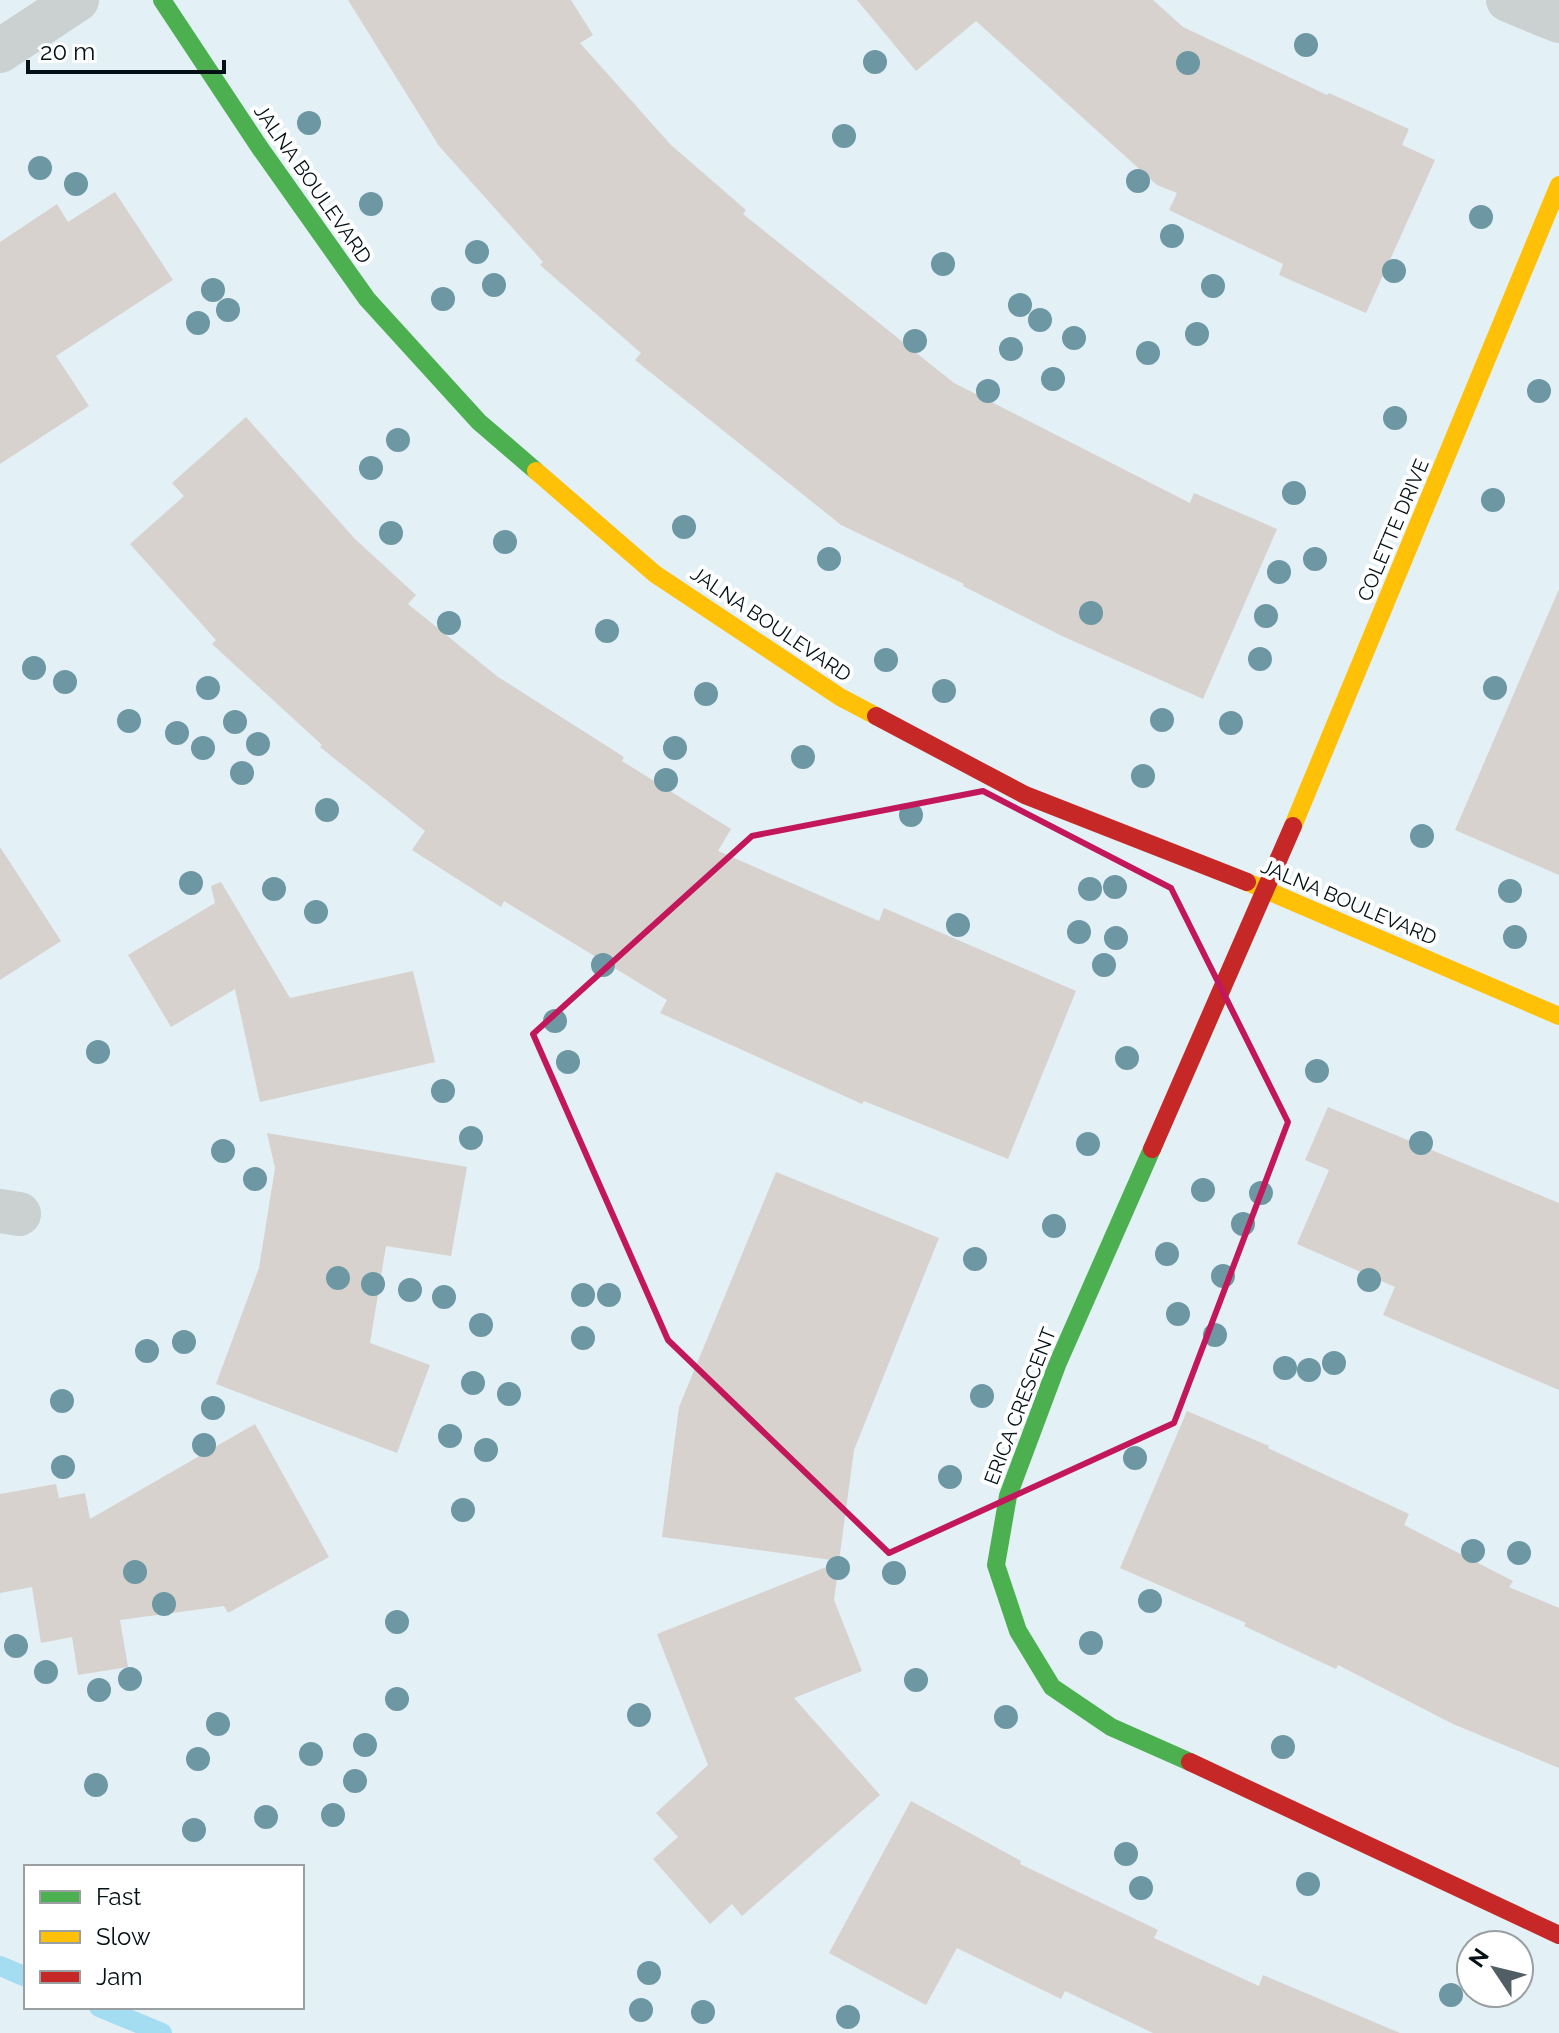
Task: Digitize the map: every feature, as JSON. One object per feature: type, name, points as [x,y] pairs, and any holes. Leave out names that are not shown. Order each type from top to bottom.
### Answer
[{"type":"street","points":[[0,51],[77,0]]},
{"type":"street","name":"JALNA BOULEVARD","points":[[162,0],[260,148],[367,299],[479,422],[655,574],[840,697],[1025,795],[1267,890],[1559,1016]]},
{"type":"street","points":[[1508,0],[1559,21]]},
{"type":"street","name":"COLETTE DRIVE","points":[[1267,890],[1559,185]]},
{"type":"street","name":"ERICA CRESCENT","points":[[1267,890],[1057,1365],[1008,1496],[996,1565],[1018,1631],[1052,1687],[1111,1727],[1559,1935]]},
{"type":"highlighted area","points":[[983,791],[1171,888],[1288,1122],[1174,1423],[889,1553],[668,1340],[533,1034],[752,836]]},
{"type":"building","points":[[348,0],[571,0],[593,35],[580,43],[671,145],[746,210],[743,214],[954,383],[1190,503],[1194,493],[1277,529],[1203,699],[1062,636],[964,584],[841,525],[635,360],[641,353],[540,265],[543,262],[439,146]]},
{"type":"building","points":[[857,0],[1153,0],[1183,27],[1327,95],[1329,93],[1409,129],[1402,145],[1435,160],[1366,313],[1279,275],[1283,264],[1169,210],[1177,193],[1157,185],[976,21],[916,71]]},
{"type":"building","points":[[115,192],[173,280],[56,356],[89,406],[0,464],[0,242],[57,204],[68,222]]},
{"type":"building","points":[[246,417],[355,539],[416,595],[408,604],[498,677],[624,757],[622,761],[731,829],[718,851],[879,921],[884,908],[1076,991],[1008,1159],[864,1101],[862,1104],[660,1013],[667,1000],[504,901],[501,907],[412,850],[425,831],[320,747],[322,745],[212,644],[216,640],[130,544],[184,496],[172,483]]},
{"type":"building","points":[[1559,589],[1559,875],[1455,830]]},
{"type":"building","points":[[0,847],[61,941],[0,980]]},
{"type":"building","points":[[221,882],[290,998],[413,971],[435,1062],[260,1102],[235,989],[171,1027],[128,955],[215,903],[211,886]]},
{"type":"building","points":[[1328,1107],[1559,1203],[1559,1390],[1383,1315],[1395,1287],[1297,1244],[1329,1170],[1305,1160]]},
{"type":"building","points":[[267,1133],[467,1167],[451,1256],[386,1246],[370,1343],[430,1365],[397,1453],[216,1384],[259,1268],[275,1168]]},
{"type":"building","points":[[776,1172],[939,1238],[854,1450],[839,1561],[662,1537],[679,1407]]},
{"type":"building","points":[[1187,1411],[1269,1446],[1409,1514],[1404,1525],[1513,1581],[1509,1587],[1559,1608],[1559,1768],[1453,1724],[1338,1665],[1336,1669],[1244,1626],[1246,1623],[1120,1568]]},
{"type":"building","points":[[255,1424],[329,1557],[228,1613],[224,1606],[120,1620],[128,1667],[78,1675],[72,1637],[41,1643],[32,1587],[0,1593],[0,1494],[56,1484],[59,1498],[85,1493],[90,1519]]},
{"type":"building","points":[[839,1562],[834,1600],[862,1671],[794,1698],[880,1795],[742,1916],[732,1904],[710,1924],[653,1859],[678,1837],[656,1813],[708,1765],[657,1634]]},
{"type":"building","points":[[911,1801],[1021,1861],[1020,1864],[1158,1930],[1154,1938],[1259,1986],[1263,1975],[1400,2033],[1153,2033],[1065,1991],[1061,1999],[957,1948],[926,2005],[829,1953]]},
{"type":"waterway","points":[[0,1966],[24,1976]]},
{"type":"waterway","points":[[104,2009],[162,2033]]},
{"type":"traffic: fast","points":[[162,0],[260,148],[367,299],[479,422],[536,471]]},
{"type":"traffic: fast","points":[[1152,1149],[1057,1365],[1008,1496],[996,1565],[1018,1631],[1052,1687],[1111,1727],[1190,1762]]},
{"type":"traffic: slow","points":[[1293,826],[1559,185]]},
{"type":"traffic: slow","points":[[536,471],[655,574],[840,697],[876,716]]},
{"type":"traffic: slow","points":[[1247,882],[1559,1016]]},
{"type":"traffic: jam","points":[[876,716],[1025,795],[1247,882]]},
{"type":"traffic: jam","points":[[1152,1149],[1293,826]]},
{"type":"traffic: jam","points":[[1190,1762],[1559,1935]]}]
